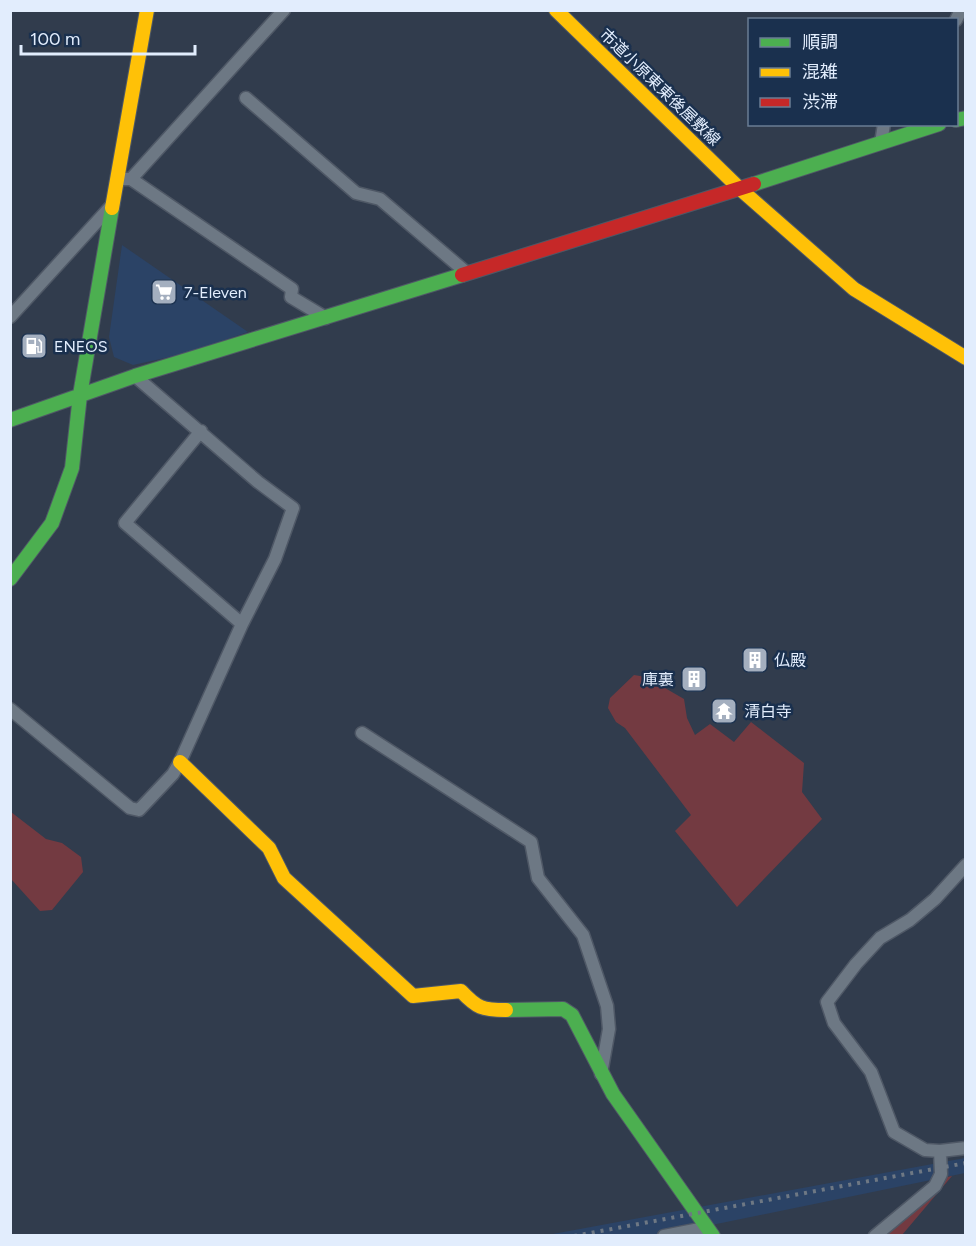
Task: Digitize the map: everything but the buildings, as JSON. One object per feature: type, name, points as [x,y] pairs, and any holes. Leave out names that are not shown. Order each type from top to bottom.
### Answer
[{"type":"street","points":[[10,579],[52,523],[72,468],[80,396],[114,203],[124,179],[147,10]]},
{"type":"street","points":[[124,179],[284,10]]},
{"type":"street","name":"市道小原東東後屋敷線","points":[[556,10],[739,188],[854,289],[966,358]]},
{"type":"street","points":[[246,98],[356,193],[380,199],[467,273]]},
{"type":"street","points":[[880,143],[884,126]]},
{"type":"street","points":[[10,420],[135,376],[933,126]]},
{"type":"street","points":[[124,179],[292,289],[291,297],[326,318]]},
{"type":"street","points":[[10,317],[114,203]]},
{"type":"street","points":[[10,709],[130,808],[139,810],[173,774],[180,762],[242,624],[275,559],[293,508],[258,482],[135,376]]},
{"type":"street","points":[[201,431],[125,523],[242,624]]},
{"type":"street","points":[[362,732],[531,842],[538,878],[583,935],[607,1006],[609,1029],[601,1074]]},
{"type":"street","points":[[180,762],[269,848],[284,878],[413,996],[453,990],[461,991],[475,1006],[488,1010],[563,1009],[572,1015],[601,1074],[709,1232],[664,1236]]},
{"type":"street","points":[[966,865],[935,899],[910,920],[880,938],[856,964],[827,1002],[834,1023],[871,1072],[894,1132],[925,1150],[966,1149]]},
{"type":"street","points":[[881,1234],[935,1186],[941,1174],[940,1151]]},
{"type":"shaded area","points":[[122,245],[248,332],[188,353],[133,365],[114,357],[109,337]]},
{"type":"shaded area","points":[[634,675],[646,677],[684,699],[687,718],[695,735],[710,724],[734,742],[751,722],[804,763],[802,792],[822,819],[737,907],[675,831],[691,815],[625,728],[616,722],[608,708],[610,698]]},
{"type":"shaded area","points":[[11,812],[46,839],[62,843],[81,857],[83,872],[52,910],[40,911],[11,879]]},
{"type":"shaded area","points":[[965,1158],[965,1173],[663,1235],[542,1236]]},
{"type":"shaded area","points":[[952,1176],[902,1235],[886,1235],[881,1231],[937,1179]]},
{"type":"railway","points":[[574,1236],[966,1163]]},
{"type":"traffic: fast","points":[[958,120],[966,118]]},
{"type":"traffic: fast","points":[[754,184],[933,126]]},
{"type":"traffic: fast","points":[[10,579],[52,523],[72,468],[80,395],[112,208]]},
{"type":"traffic: fast","points":[[10,420],[135,376],[462,275]]},
{"type":"traffic: fast","points":[[506,1010],[563,1009],[572,1015],[613,1094],[713,1236]]},
{"type":"traffic: slow","points":[[112,208],[147,10]]},
{"type":"traffic: slow","points":[[556,10],[739,188],[854,289],[966,358]]},
{"type":"traffic: slow","points":[[180,762],[269,848],[284,878],[413,996],[461,991],[480,1007],[506,1010]]},
{"type":"traffic: jam","points":[[462,275],[754,184]]},
{"type":"place","name":"7-Eleven","points":[[164,292]]},
{"type":"place","name":"ENEOS","points":[[34,346]]},
{"type":"place","name":"仏殿","points":[[755,660]]},
{"type":"place","name":"庫裏","points":[[694,679]]},
{"type":"place","name":"清白寺","points":[[724,711]]}]
